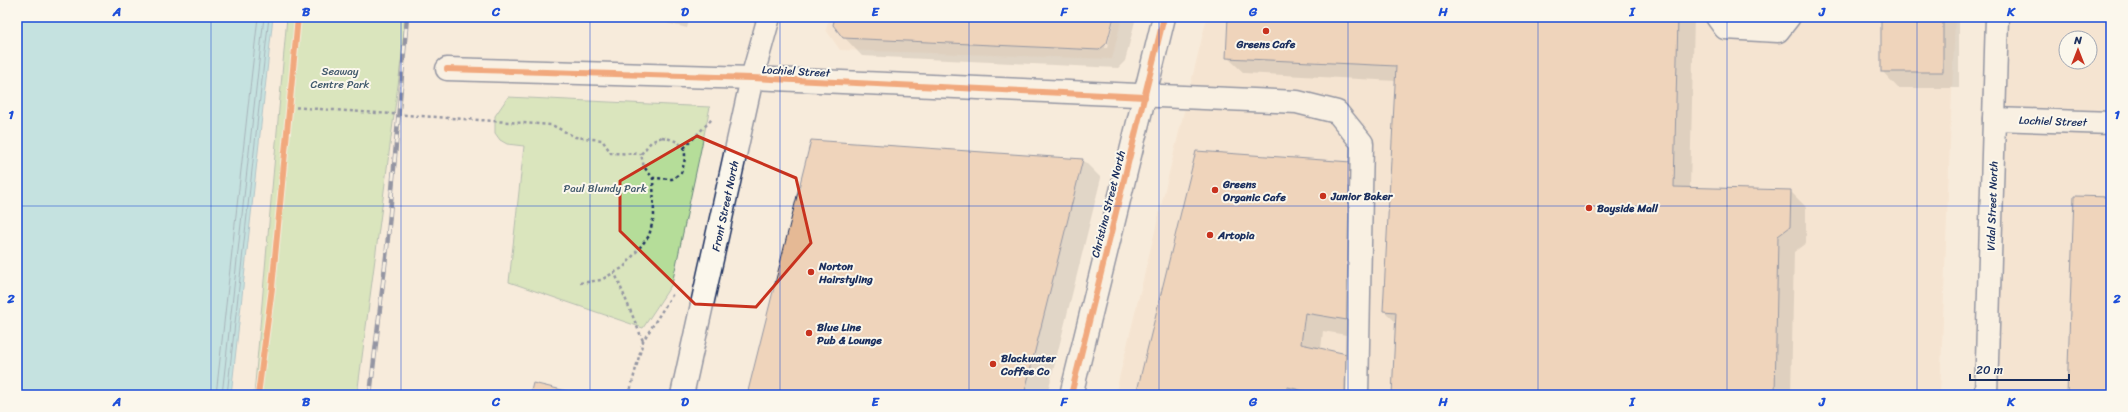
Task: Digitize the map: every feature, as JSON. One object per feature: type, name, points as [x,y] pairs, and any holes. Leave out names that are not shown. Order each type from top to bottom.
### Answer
[{"type":"street","name":"Front Street North","points":[[682,395],[752,78],[769,17]]},
{"type":"street","name":"Christina Street North","points":[[1071,395],[1164,17]]},
{"type":"street","points":[[1717,17],[1725,28],[1778,31],[1789,17]]},
{"type":"street","name":"Vidal Street North","points":[[1986,395],[1997,17]]},
{"type":"street","name":"Lochiel Street","points":[[447,69],[752,78],[1145,97],[1297,102],[1337,112],[1362,143],[1357,395]]},
{"type":"street","name":"Lochiel Street","points":[[1994,119],[2111,123]]},
{"type":"path","points":[[258,395],[272,288],[298,17]]},
{"type":"path","points":[[290,107],[552,125],[575,137],[602,140],[611,153],[641,154]]},
{"type":"path","points":[[684,148],[715,116]]},
{"type":"path","points":[[641,154],[651,142],[662,137],[680,143],[684,148],[685,156],[681,173],[672,179],[653,178]]},
{"type":"path","points":[[580,283],[600,280],[614,271],[624,267],[649,236],[654,216],[653,178],[644,166],[641,154]]},
{"type":"path","points":[[614,271],[643,342]]},
{"type":"path","points":[[629,395],[643,342],[677,288]]},
{"type":"highlighted area","points":[[697,136],[796,178],[811,243],[756,307],[695,304],[620,231],[620,181]]},
{"type":"shaded area","points":[[829,17],[1122,17],[1112,59],[840,50],[826,30]]},
{"type":"shaded area","points":[[1207,17],[1955,17],[1940,395],[1115,395]]},
{"type":"shaded area","points":[[2001,17],[2111,17],[2111,119],[1998,116]]},
{"type":"shaded area","points":[[2002,125],[2111,129],[2111,395],[1993,395]]},
{"type":"green space","name":"Seaway Centre Park","points":[[287,17],[407,17],[357,395],[254,395]]},
{"type":"green space","name":"Paul Blundy Park","points":[[508,97],[710,107],[672,284],[643,328],[509,282],[524,146],[507,144],[500,140],[495,133],[495,116]]},
{"type":"water","points":[[17,17],[273,17],[231,395],[17,395]]},
{"type":"building","points":[[835,17],[1114,17],[1107,43],[1099,50],[843,38],[833,25]]},
{"type":"building","name":"Bayside Mall","points":[[1228,17],[1678,17],[1674,187],[1791,190],[1790,227],[1778,236],[1775,395],[1392,395],[1396,312],[1383,311],[1396,66],[1226,58]]},
{"type":"building","points":[[1881,17],[1943,17],[1943,72],[1881,72]]},
{"type":"building","points":[[811,140],[1083,159],[1024,395],[747,395]]},
{"type":"building","points":[[1196,151],[1351,162],[1347,320],[1305,313],[1301,344],[1347,354],[1349,395],[1320,395],[1288,387],[1286,395],[1136,395]]},
{"type":"building","points":[[2074,196],[2111,197],[2111,395],[2067,395]]},
{"type":"building","points":[[533,383],[583,395],[530,395]]},
{"type":"railway","points":[[370,395],[387,248],[407,17]]},
{"type":"cycle path","points":[[258,395],[272,288],[298,17]]},
{"type":"cycle path","points":[[1071,395],[1164,17]]},
{"type":"cycle path","points":[[447,69],[752,78],[1145,97]]},
{"type":"place","name":"Greens Cafe","points":[[1266,31]]},
{"type":"place","name":"Greens Organic Cafe","points":[[1215,190]]},
{"type":"place","name":"Junior Baker","points":[[1323,196]]},
{"type":"place","name":"Bayside Mall","points":[[1589,208]]},
{"type":"place","name":"Artopia","points":[[1210,235]]},
{"type":"place","name":"Norton Hairstyling","points":[[811,272]]},
{"type":"place","name":"Blue Line Pub & Lounge","points":[[809,333]]},
{"type":"place","name":"Blackwater Coffee Co","points":[[993,364]]}]
